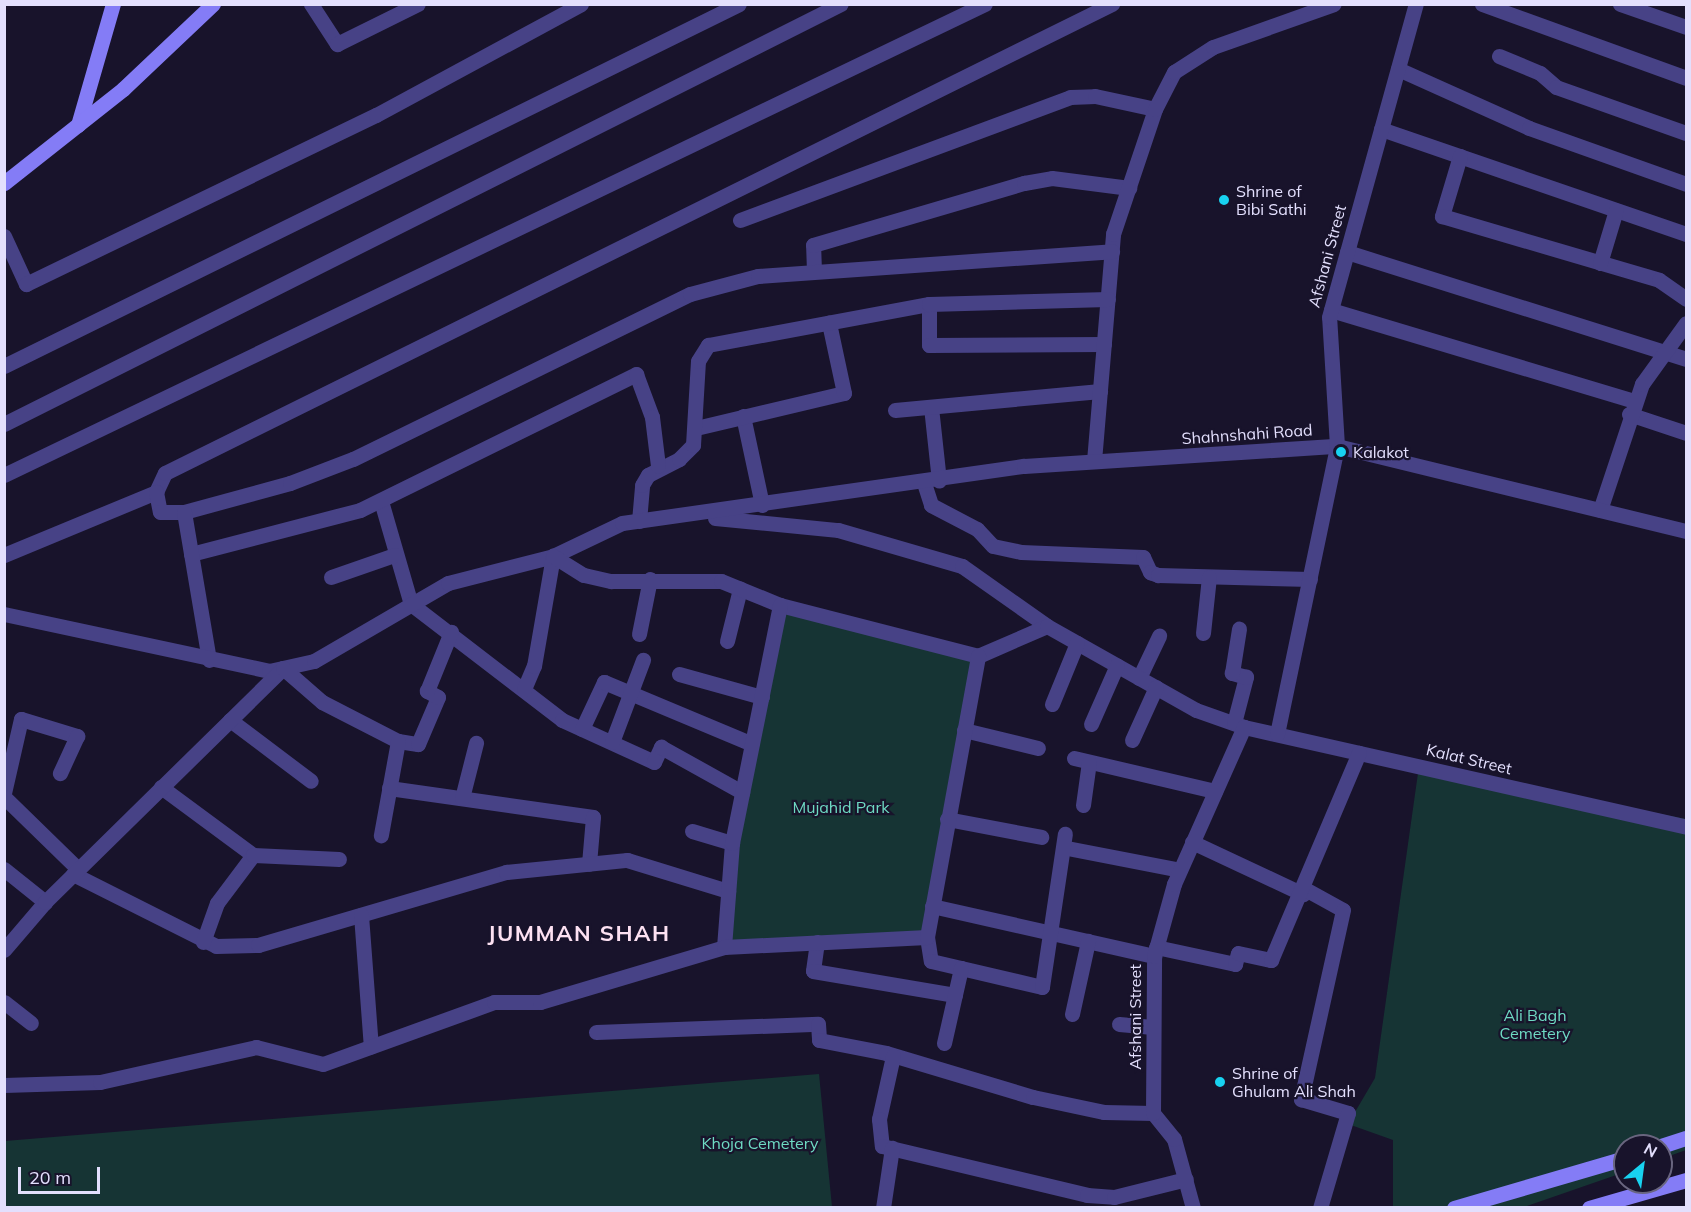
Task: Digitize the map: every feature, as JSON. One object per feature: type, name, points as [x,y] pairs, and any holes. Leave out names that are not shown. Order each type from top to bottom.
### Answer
[{"type":"main road","points":[[78,125],[113,4]]},
{"type":"main road","points":[[4,183],[78,125],[213,4]]},
{"type":"main road","points":[[1454,1208],[1613,1162]]},
{"type":"main road","points":[[1589,1208],[1686,1180]]},
{"type":"street","points":[[311,4],[337,44],[418,4]]},
{"type":"street","points":[[4,236],[26,284],[376,115],[581,4]]},
{"type":"street","points":[[4,366],[739,4]]},
{"type":"street","points":[[4,424],[841,4]]},
{"type":"street","points":[[4,475],[985,4]]},
{"type":"street","points":[[1112,4],[165,473],[156,492],[160,512],[184,512],[290,483],[353,459],[690,294],[758,276],[1112,252]]},
{"type":"street","points":[[1094,461],[1112,252],[1129,188],[1155,109],[1174,72],[1213,48],[1334,4]]},
{"type":"street","name":"Afshani Street","points":[[1277,734],[1337,446],[1331,310],[1416,4]]},
{"type":"street","points":[[1482,4],[1686,78]]},
{"type":"street","points":[[1620,4],[1686,27]]},
{"type":"street","points":[[1499,56],[1540,73],[1556,87],[1686,133]]},
{"type":"street","points":[[1398,69],[1529,128],[1686,184]]},
{"type":"street","points":[[740,219],[1070,97],[1095,96],[1155,109]]},
{"type":"street","points":[[1381,129],[1686,234]]},
{"type":"street","points":[[1460,156],[1442,216],[1659,280],[1686,298]]},
{"type":"street","points":[[814,271],[813,245],[1024,183],[1052,178],[1129,188]]},
{"type":"street","points":[[1600,262],[1616,210]]},
{"type":"street","points":[[1347,252],[1686,359]]},
{"type":"street","points":[[639,521],[642,485],[658,466],[688,453],[696,428],[698,361],[708,345],[929,304],[1108,299]]},
{"type":"street","points":[[929,304],[929,345],[1104,344]]},
{"type":"street","points":[[1331,310],[1632,408],[1686,433]]},
{"type":"street","points":[[696,428],[844,393],[829,323]]},
{"type":"street","points":[[1600,510],[1632,408],[1664,351],[1686,323]]},
{"type":"street","points":[[192,555],[293,531],[381,501],[636,374],[652,417],[658,466]]},
{"type":"street","points":[[895,410],[1100,391]]},
{"type":"street","points":[[932,407],[931,505],[977,529],[993,546],[1021,552],[1143,557],[1150,572],[1158,575],[1310,579]]},
{"type":"street","points":[[743,416],[762,505]]},
{"type":"street","name":"Shahnshahi Road","points":[[687,515],[1094,461],[1337,446],[1686,531]]},
{"type":"street","points":[[4,555],[156,492]]},
{"type":"street","points":[[381,501],[394,555],[411,604],[524,689],[582,729],[654,762],[660,747],[742,792]]},
{"type":"street","points":[[184,512],[209,660]]},
{"type":"street","points":[[4,614],[249,670],[283,668],[314,661],[448,583],[554,556],[622,523],[687,515]]},
{"type":"street","name":"Kalat Street","points":[[687,515],[838,530],[962,566],[1047,626],[1156,687],[1239,725],[1686,827]]},
{"type":"street","points":[[331,577],[394,555]]},
{"type":"street","points":[[554,556],[584,575],[721,581],[780,605],[978,656],[1047,626]]},
{"type":"street","points":[[524,689],[534,666],[554,556]]},
{"type":"street","points":[[1203,633],[1209,577]]},
{"type":"street","points":[[639,634],[650,579]]},
{"type":"street","points":[[727,641],[740,588]]},
{"type":"street","points":[[724,947],[732,843],[780,605]]},
{"type":"street","name":"Afshani Street","points":[[1153,1113],[1155,952],[1180,870],[1215,791],[1239,725],[1246,677],[1233,673],[1239,629]]},
{"type":"street","points":[[283,668],[322,702],[398,741],[418,744],[438,697],[427,691],[451,632]]},
{"type":"street","points":[[1139,678],[1159,636]]},
{"type":"street","points":[[1052,704],[1077,643]]},
{"type":"street","points":[[978,656],[946,819],[927,937],[931,961],[1042,987],[1066,841],[1180,870]]},
{"type":"street","points":[[612,742],[634,695],[643,660]]},
{"type":"street","points":[[1091,724],[1117,665]]},
{"type":"street","points":[[4,950],[45,902],[283,668]]},
{"type":"street","points":[[679,674],[762,696]]},
{"type":"street","points":[[582,729],[604,682],[752,744]]},
{"type":"street","points":[[1132,740],[1156,687]]},
{"type":"street","points":[[60,773],[76,736],[21,719],[4,795],[76,871],[203,942],[258,945],[499,873],[627,860],[728,891]]},
{"type":"street","points":[[230,720],[311,781]]},
{"type":"street","points":[[963,730],[1038,748]]},
{"type":"street","points":[[381,835],[398,741]]},
{"type":"street","points":[[462,798],[476,743]]},
{"type":"street","points":[[932,906],[1088,941],[1155,952],[1235,964],[1238,953],[1270,960],[1304,891],[1359,753]]},
{"type":"street","points":[[1074,758],[1215,791]]},
{"type":"street","points":[[1083,805],[1089,762]]},
{"type":"street","points":[[161,787],[253,855],[339,859]]},
{"type":"street","points":[[389,788],[593,817],[590,864]]},
{"type":"street","points":[[946,819],[1041,837]]},
{"type":"street","points":[[692,831],[732,843]]},
{"type":"street","points":[[1192,842],[1343,910],[1301,1099],[1348,1113],[1320,1208]]},
{"type":"street","points":[[203,942],[217,903],[253,855]]},
{"type":"street","points":[[4,869],[45,902]]},
{"type":"street","points":[[361,915],[371,1047]]},
{"type":"street","points":[[4,1085],[100,1082],[256,1047],[323,1064],[494,1002],[540,1002],[724,947],[927,937]]},
{"type":"street","points":[[1072,1014],[1088,941]]},
{"type":"street","points":[[817,942],[813,971],[955,995]]},
{"type":"street","points":[[944,1043],[960,968]]},
{"type":"street","points":[[4,1002],[31,1023]]},
{"type":"street","points":[[596,1032],[818,1024],[819,1040],[893,1056],[1032,1097],[1104,1112],[1153,1113],[1174,1139],[1193,1208]]},
{"type":"street","points":[[1119,1024],[1153,1028]]},
{"type":"street","points":[[893,1056],[879,1119],[882,1146],[1091,1202],[1186,1179]]},
{"type":"street","points":[[883,1208],[892,1148]]},
{"type":"green space","name":"Mujahid Park","points":[[780,605],[978,656],[927,937],[724,947],[736,789]]},
{"type":"green space","name":"Ali Bagh Cemetery","points":[[1419,766],[1686,819],[1686,1150],[1673,1155],[1673,1134],[1613,1134],[1613,1176],[1524,1207],[1393,1207],[1393,1140],[1348,1124],[1375,1078]]},
{"type":"green space","name":"Khoja Cemetery","points":[[819,1074],[832,1207],[5,1207],[5,1141]]},
{"type":"place","name":"Shrine of Bibi Sathi","points":[[1224,200]]},
{"type":"place","name":"Kalakot","points":[[1341,452]]},
{"type":"place","name":"Shrine of Ghulam Ali Shah","points":[[1220,1082]]},
{"type":"district","name":"JUMMAN SHAH","points":[[579,934]]}]
